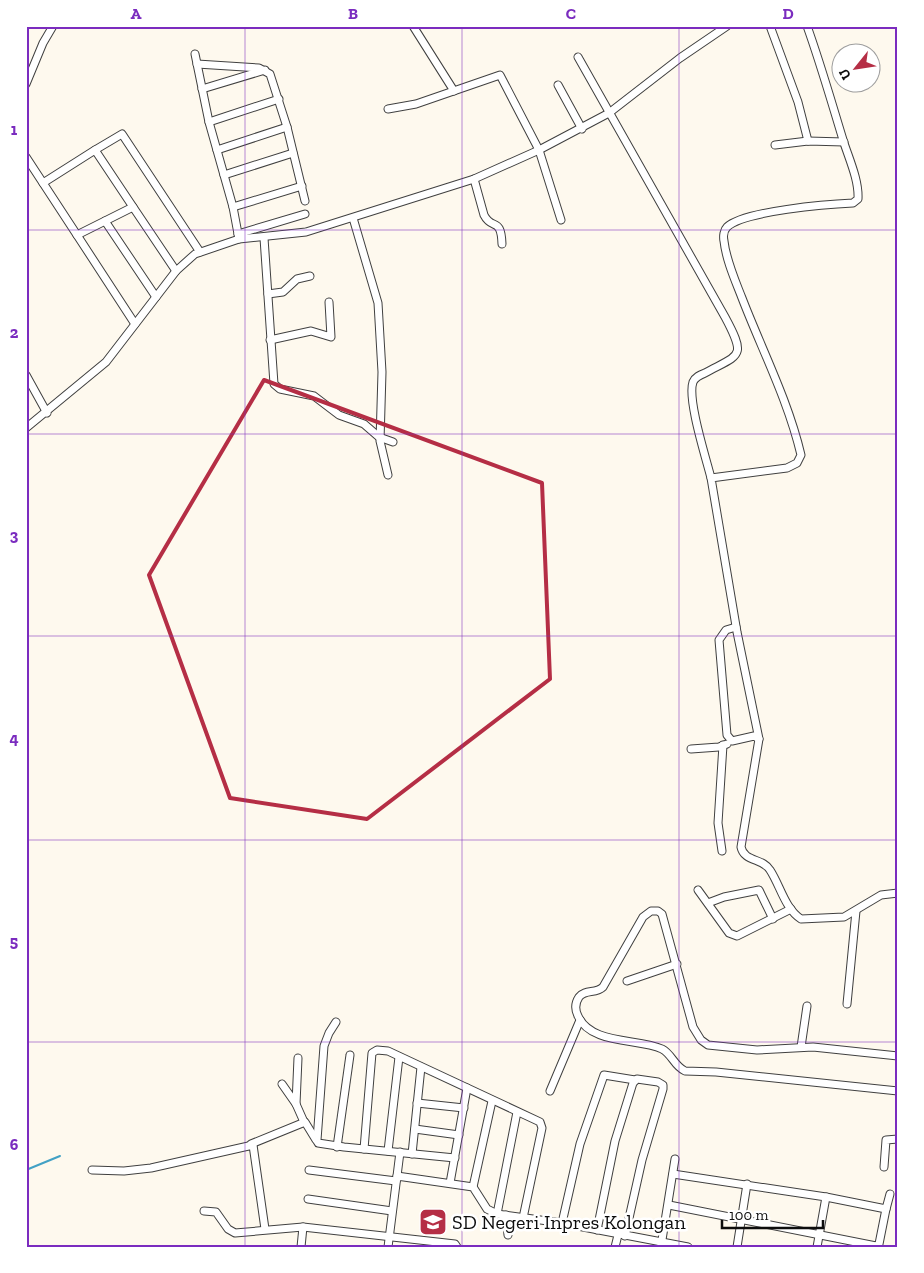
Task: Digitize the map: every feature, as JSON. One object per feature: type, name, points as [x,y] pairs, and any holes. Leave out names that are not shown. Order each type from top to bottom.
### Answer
[{"type":"street","points":[[26,84],[43,43],[54,26]]},
{"type":"street","points":[[414,26],[454,91]]},
{"type":"street","points":[[238,237],[264,238],[306,232],[353,218],[405,199],[474,179],[582,129],[609,113],[680,58],[727,26]]},
{"type":"street","points":[[770,26],[798,102],[808,141]]},
{"type":"street","points":[[711,478],[790,467],[798,463],[801,455],[780,390],[737,286],[726,249],[725,230],[733,222],[750,216],[853,203],[856,201],[858,187],[807,26]]},
{"type":"street","points":[[194,54],[216,150],[233,207],[238,237]]},
{"type":"street","points":[[578,57],[725,317],[738,344],[738,352],[732,360],[697,377],[692,386],[696,414],[711,478],[736,627],[759,739],[741,850],[744,855],[768,867],[791,909],[798,918],[805,920],[844,918],[881,895],[898,893]]},
{"type":"street","points":[[197,64],[265,70],[273,79],[305,202]]},
{"type":"street","points":[[202,89],[265,70]]},
{"type":"street","points":[[388,109],[416,104],[500,75],[539,150],[561,220]]},
{"type":"street","points":[[558,86],[582,129]]},
{"type":"street","points":[[209,122],[279,99]]},
{"type":"street","points":[[216,150],[287,127]]},
{"type":"street","points":[[43,183],[122,134],[200,252]]},
{"type":"street","points":[[775,145],[808,141],[844,142]]},
{"type":"street","points":[[95,150],[176,271]]},
{"type":"street","points":[[224,175],[293,153]]},
{"type":"street","points":[[26,157],[135,324]]},
{"type":"street","points":[[474,179],[486,220],[499,226],[502,244]]},
{"type":"street","points":[[233,207],[302,186]]},
{"type":"street","points":[[77,235],[133,207]]},
{"type":"street","points":[[26,428],[47,413],[106,362],[176,271],[200,252],[305,214]]},
{"type":"street","points":[[353,218],[379,308],[382,372],[380,438],[388,475]]},
{"type":"street","points":[[105,221],[156,297]]},
{"type":"street","points":[[264,238],[273,380],[276,386],[314,396],[339,415],[366,425],[380,438],[393,442]]},
{"type":"street","points":[[268,294],[283,292],[297,279],[310,276]]},
{"type":"street","points":[[270,340],[311,331],[331,337],[329,302]]},
{"type":"street","points":[[26,374],[47,413]]},
{"type":"street","points":[[734,741],[730,740],[727,735],[720,640],[726,630],[736,627]]},
{"type":"street","points":[[691,749],[723,745],[754,736],[759,739]]},
{"type":"street","points":[[722,852],[718,824],[723,745]]},
{"type":"street","points":[[698,890],[729,933],[737,936],[791,909]]},
{"type":"street","points":[[708,903],[724,897],[759,890],[773,919]]},
{"type":"street","points":[[898,1056],[801,1046],[744,1050],[718,1048],[701,1040],[693,1027],[662,914],[658,911],[648,913],[640,922],[603,987],[596,992],[587,992],[580,996],[576,1010],[580,1020],[586,1027],[603,1036],[662,1049],[684,1071],[716,1072],[898,1091]]},
{"type":"street","points":[[847,1004],[856,911]]},
{"type":"street","points":[[627,981],[677,964]]},
{"type":"street","points":[[801,1046],[807,1006]]},
{"type":"street","points":[[550,1091],[580,1020]]},
{"type":"street","points":[[317,1140],[324,1046],[336,1022]]},
{"type":"street","points":[[364,1149],[372,1053],[377,1050],[388,1051],[492,1101],[538,1120],[542,1126],[523,1218]]},
{"type":"street","points":[[338,1146],[350,1055]]},
{"type":"street","points":[[388,1151],[399,1057]]},
{"type":"street","points":[[296,1104],[298,1058]]},
{"type":"street","points":[[412,1154],[421,1067]]},
{"type":"street","points":[[562,1223],[580,1144],[604,1075],[658,1082],[663,1086],[622,1236],[615,1247]]},
{"type":"street","points":[[597,1230],[616,1141],[635,1080]]},
{"type":"street","points":[[282,1084],[296,1104],[304,1122],[307,1123],[319,1143],[455,1158]]},
{"type":"street","points":[[450,1183],[468,1088]]},
{"type":"street","points":[[472,1187],[492,1101]]},
{"type":"street","points":[[417,1103],[464,1108]]},
{"type":"street","points":[[496,1214],[517,1112]]},
{"type":"street","points":[[92,1170],[124,1171],[151,1168],[210,1156],[251,1144],[304,1122]]},
{"type":"street","points":[[415,1129],[459,1135]]},
{"type":"street","points":[[884,1167],[886,1140],[898,1139]]},
{"type":"street","points":[[251,1144],[255,1148],[265,1229]]},
{"type":"street","points":[[388,1247],[400,1152]]},
{"type":"street","points":[[661,1244],[670,1205],[675,1159]]},
{"type":"street","points":[[309,1170],[450,1183],[472,1187],[487,1209],[496,1214],[562,1223],[661,1244],[688,1247]]},
{"type":"street","points":[[673,1174],[748,1184],[886,1208]]},
{"type":"street","points":[[737,1247],[748,1184]]},
{"type":"street","points":[[670,1205],[876,1246],[880,1244],[890,1194]]},
{"type":"street","points":[[817,1247],[826,1197]]},
{"type":"street","points":[[308,1200],[392,1211]]},
{"type":"street","points":[[204,1211],[216,1212],[228,1230],[235,1233],[303,1227],[455,1244],[456,1247]]},
{"type":"street","points":[[506,1215],[508,1235]]},
{"type":"street","points":[[301,1247],[303,1227]]},
{"type":"highlighted area","points":[[264,380],[542,483],[550,679],[367,819],[230,798],[149,575]]},
{"type":"waterway","points":[[26,1170],[60,1156]]},
{"type":"place","name":"SD Negeri Inpres Kolongan","points":[[433,1222]]}]
